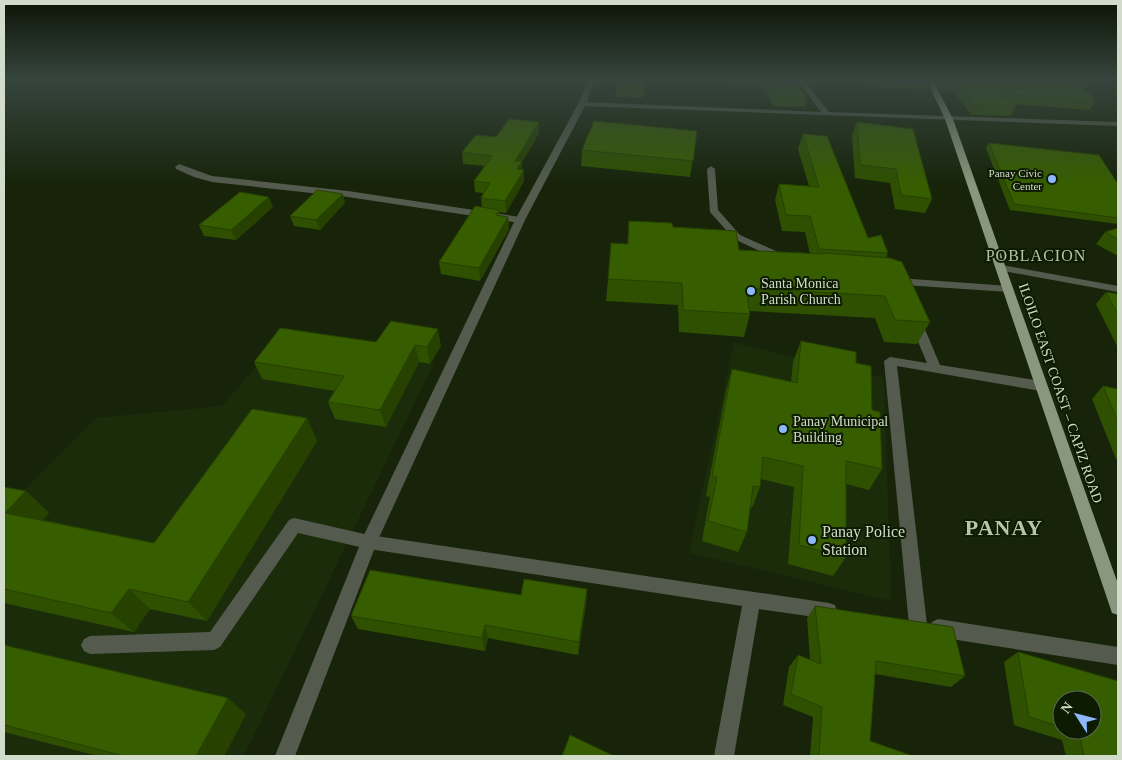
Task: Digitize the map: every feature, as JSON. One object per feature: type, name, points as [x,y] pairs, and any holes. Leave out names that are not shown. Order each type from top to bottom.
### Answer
[{"type":"main road","name":"ILOILO EAST COAST – CAPIZ ROAD","points":[[947,114],[1002,268],[1118,607]]},
{"type":"street","points":[[285,756],[369,542],[520,220],[576,114]]},
{"type":"street","points":[[856,114],[1118,124]]},
{"type":"street","points":[[179,167],[197,176],[212,179],[348,194],[520,220]]},
{"type":"street","points":[[711,169],[713,210],[737,237],[795,263]]},
{"type":"street","points":[[1002,268],[1118,289]]},
{"type":"street","points":[[905,297],[894,280],[1009,289]]},
{"type":"street","points":[[912,313],[936,369]]},
{"type":"street","points":[[918,625],[890,361],[1041,386]]},
{"type":"street","points":[[90,645],[214,640],[294,525],[369,542],[840,613]]},
{"type":"street","points":[[724,756],[752,599]]},
{"type":"street","points":[[899,622],[1118,656]]},
{"type":"shaded area","points":[[280,338],[434,363],[244,756],[4,756],[4,497],[18,496],[96,418],[222,406]]},
{"type":"shaded area","points":[[734,343],[884,378],[891,601],[689,553]]},
{"type":"building","points":[[509,119],[539,122],[515,161],[522,161],[517,169],[524,170],[505,201],[481,198],[490,183],[474,181],[492,156],[462,152],[476,135],[496,137]]},
{"type":"building","points":[[594,121],[697,131],[693,161],[582,150]]},
{"type":"building","points":[[857,122],[913,129],[932,199],[901,195],[896,169],[860,165]]},
{"type":"building","points":[[803,134],[827,136],[868,238],[881,235],[888,253],[819,249],[810,216],[786,215],[779,184],[819,187]]},
{"type":"building","name":"Panay Civic Center","points":[[989,143],[1099,155],[1118,184],[1118,218],[1014,204]]},
{"type":"building","points":[[317,190],[343,194],[316,220],[290,216]]},
{"type":"building","points":[[240,192],[269,197],[231,230],[199,225]]},
{"type":"building","points":[[475,206],[499,210],[496,215],[508,217],[479,268],[439,262]]},
{"type":"building","points":[[629,221],[672,223],[673,227],[736,231],[739,250],[823,253],[890,258],[902,262],[930,322],[895,320],[885,296],[746,288],[750,314],[683,310],[682,283],[608,279],[611,243],[628,244]]},
{"type":"building","points":[[1118,228],[1118,239],[1105,232]]},
{"type":"building","points":[[1106,292],[1118,294],[1118,315]]},
{"type":"building","points":[[391,321],[438,329],[427,347],[415,345],[380,410],[328,402],[344,376],[254,362],[280,328],[376,342]]},
{"type":"building","points":[[801,341],[856,352],[856,363],[871,366],[872,410],[880,412],[882,469],[846,461],[846,557],[799,545],[803,466],[763,457],[760,487],[753,486],[747,532],[708,521],[717,477],[712,476],[732,369],[797,383]]},
{"type":"building","points":[[1103,386],[1118,389],[1118,421]]},
{"type":"building","points":[[252,409],[307,418],[188,602],[129,589],[111,613],[4,589],[4,487],[26,491],[5,513],[154,543]]},
{"type":"building","points":[[370,570],[521,595],[524,579],[587,589],[579,642],[485,625],[482,638],[351,616]]},
{"type":"building","points":[[815,606],[953,627],[965,676],[876,661],[870,741],[913,756],[819,756],[822,707],[791,694],[798,655],[821,664]]},
{"type":"building","points":[[4,645],[228,698],[196,756],[124,756],[4,725]]},
{"type":"building","points":[[1018,652],[1118,681],[1118,756],[1084,756],[1081,740],[1102,740],[1102,690],[1052,690],[1052,724],[1029,717]]},
{"type":"building","points":[[570,735],[614,756],[562,756]]},
{"type":"place","name":"Panay Civic Center","points":[[1052,179]]},
{"type":"place","name":"Santa Monica Parish Church","points":[[751,291]]},
{"type":"place","name":"Panay Municipal Building","points":[[783,429]]},
{"type":"place","name":"Panay Police Station","points":[[812,540]]},
{"type":"district","name":"POBLACION","points":[[1036,255]]},
{"type":"district","name":"PANAY","points":[[1004,527]]}]
